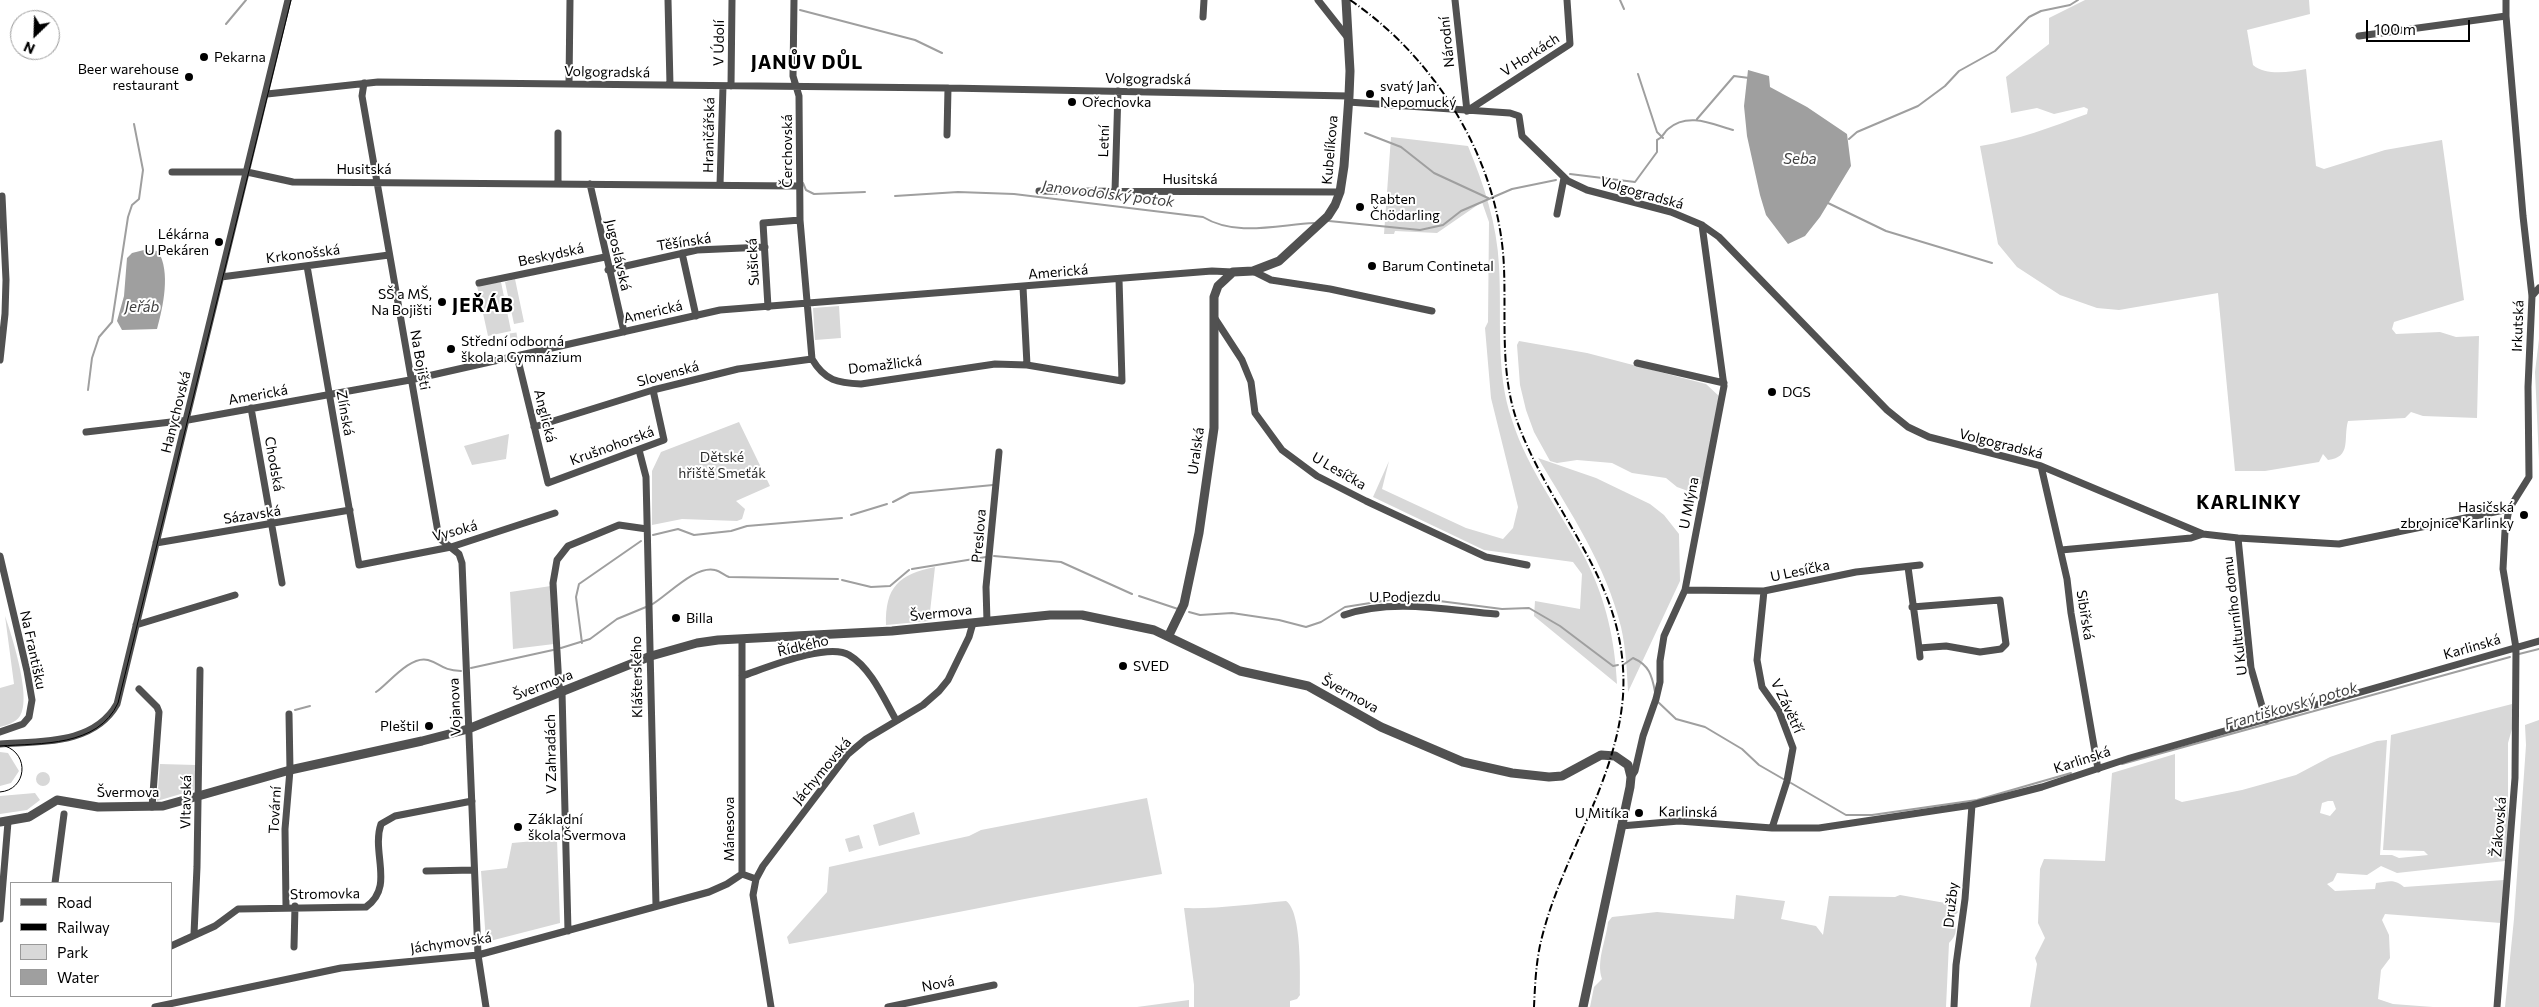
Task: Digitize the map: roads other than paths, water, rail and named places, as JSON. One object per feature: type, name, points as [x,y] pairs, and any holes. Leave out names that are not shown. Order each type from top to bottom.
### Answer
[{"type":"street","name":"Hanychovská","points":[[0,744],[68,738],[89,731],[103,722],[117,704],[267,94],[288,0]]},
{"type":"street","points":[[569,84],[570,0]]},
{"type":"street","points":[[668,0],[670,85]]},
{"type":"street","name":"V Údolí","points":[[731,86],[732,0]]},
{"type":"street","name":"Čerchovská","points":[[794,0],[793,76],[799,96],[798,186],[809,303]]},
{"type":"street","points":[[1203,17],[1204,0]]},
{"type":"street","points":[[1318,0],[1348,38]]},
{"type":"street","name":"Kubelíkova","points":[[1233,272],[1253,271],[1279,261],[1328,216],[1340,192],[1350,71],[1346,0]]},
{"type":"street","name":"Národní","points":[[1455,0],[1467,111]]},
{"type":"street","name":"V Horkách","points":[[1467,111],[1570,44],[1567,0]]},
{"type":"street","name":"Irkutská","points":[[2506,0],[2523,216],[2532,296],[2528,388],[2529,477],[2509,509],[2505,531],[2504,569],[2516,648]]},
{"type":"street","points":[[2360,36],[2506,16]]},
{"type":"street","name":"Volgogradská","points":[[267,94],[364,83],[948,88],[1118,91],[1348,99],[1467,111],[1510,113],[1519,116],[1522,136],[1564,178],[1587,190],[1671,212],[1702,225],[1719,237],[1887,410],[1908,426],[1946,442],[2041,466],[2203,534],[2339,544],[2509,509]]},
{"type":"street","name":"Na Bojišti","points":[[364,83],[362,96],[376,181],[439,538],[451,547]]},
{"type":"street","name":"Hraničářská","points":[[720,185],[723,86]]},
{"type":"street","points":[[947,136],[948,88]]},
{"type":"street","name":"Letní","points":[[1115,191],[1118,91]]},
{"type":"street","points":[[558,133],[558,184]]},
{"type":"street","name":"Husitská","points":[[172,172],[247,172],[293,182],[376,181],[798,186]]},
{"type":"street","points":[[1557,214],[1564,178]]},
{"type":"street","name":"Jugoslávská","points":[[590,184],[605,257],[624,332]]},
{"type":"street","name":"Husitská","points":[[1039,191],[1340,192]]},
{"type":"street","points":[[0,360],[5,314],[6,280],[2,196]]},
{"type":"street","name":"Sušická","points":[[768,307],[763,223],[800,220]]},
{"type":"street","name":"U Mlýna","points":[[1631,777],[1635,771],[1643,736],[1656,699],[1664,636],[1685,590],[1724,383],[1702,225]]},
{"type":"street","name":"Těšínská","points":[[608,270],[697,250],[765,247]]},
{"type":"street","points":[[682,254],[696,316]]},
{"type":"street","name":"Krkonošská","points":[[221,277],[389,255]]},
{"type":"street","name":"Beskydská","points":[[479,283],[605,257]]},
{"type":"street","name":"Zlínská","points":[[307,266],[359,565]]},
{"type":"street","name":"Americká","points":[[86,432],[187,420],[410,380],[720,310],[1212,271],[1233,272]]},
{"type":"street","points":[[1253,271],[1272,280],[1330,289],[1432,311]]},
{"type":"street","name":"Uralská","points":[[1169,635],[1184,604],[1199,533],[1214,428],[1214,297],[1218,286],[1233,272]]},
{"type":"street","name":"Domažlická","points":[[812,359],[818,369],[828,377],[848,384],[862,384],[995,364],[1027,365],[1122,381],[1119,279]]},
{"type":"street","points":[[1023,287],[1027,365]]},
{"type":"street","points":[[2532,296],[2539,288]]},
{"type":"street","points":[[809,303],[812,359]]},
{"type":"street","name":"U Lesíčka","points":[[1214,317],[1242,360],[1251,382],[1254,413],[1282,450],[1317,476],[1372,504],[1486,557],[1527,565]]},
{"type":"street","name":"Anglická","points":[[517,356],[548,483]]},
{"type":"street","name":"Slovenská","points":[[534,427],[653,390],[738,369],[812,359]]},
{"type":"street","points":[[1637,363],[1724,383]]},
{"type":"street","name":"Krušnohorská","points":[[548,483],[664,440],[653,390]]},
{"type":"street","name":"Chodská","points":[[251,408],[282,583]]},
{"type":"street","name":"Klášterského","points":[[639,450],[646,477],[656,905]]},
{"type":"street","name":"Preslova","points":[[987,622],[986,587],[999,452]]},
{"type":"street","name":"Sibiřská","points":[[2041,466],[2061,550],[2098,769]]},
{"type":"street","name":"Sázavská","points":[[156,543],[272,525],[350,510]]},
{"type":"street","name":"Vysoká","points":[[359,565],[451,547],[555,513]]},
{"type":"street","name":"V Zahradách","points":[[568,931],[562,692],[559,686],[553,583],[556,560],[568,546],[619,525],[647,529]]},
{"type":"street","points":[[2061,550],[2191,538],[2203,534]]},
{"type":"street","name":"U Kulturního domu","points":[[2238,538],[2251,668],[2266,720]]},
{"type":"street","name":"Vojanova","points":[[451,547],[459,554],[462,563],[478,955],[486,1007]]},
{"type":"street","name":"Na Františku","points":[[0,556],[32,700],[29,717],[23,724],[0,732]]},
{"type":"street","name":"U Lesíčka","points":[[1685,590],[1764,591],[1856,572],[1920,565]]},
{"type":"street","points":[[1908,566],[1920,657]]},
{"type":"street","name":"V Závětří","points":[[1764,591],[1757,660],[1762,687],[1779,711],[1793,748],[1787,781],[1772,828]]},
{"type":"street","points":[[136,625],[235,594]]},
{"type":"street","points":[[1912,607],[1999,596],[2007,639],[2006,644],[2001,649],[1980,652],[1946,646],[1919,648]]},
{"type":"street","name":"U Podjezdu","points":[[1344,615],[1360,610],[1430,606],[1496,614]]},
{"type":"street","name":"Švermova","points":[[4,822],[29,817],[57,800],[98,807],[152,807],[290,770],[468,729],[651,656],[697,643],[883,632],[1050,615],[1082,615],[1132,623],[1169,635],[1240,671],[1308,686],[1381,727],[1463,762],[1512,773],[1549,777],[1562,776],[1587,761],[1608,754],[1628,765],[1631,777]]},
{"type":"street","name":"Jáchymovská","points":[[756,879],[763,866],[848,754],[866,739],[932,698],[948,680],[969,637],[973,623]]},
{"type":"street","name":"Mánesova","points":[[742,639],[742,874],[756,879]]},
{"type":"street","name":"Karlinská","points":[[1621,826],[1679,821],[1772,828],[1819,828],[1972,806],[2539,641]]},
{"type":"street","name":"Žákovská","points":[[2497,1007],[2515,778],[2516,648]]},
{"type":"street","name":"Řídkého","points":[[742,676],[814,654],[835,650],[849,654],[879,688],[896,720]]},
{"type":"street","name":"Vltavská","points":[[194,934],[198,867],[200,670]]},
{"type":"street","points":[[139,689],[158,707],[159,712],[152,807]]},
{"type":"street","name":"Tovární","points":[[286,906],[285,830],[290,770],[288,714]]},
{"type":"street","points":[[1583,1007],[1631,777]]},
{"type":"street","name":"Stromovka","points":[[172,946],[215,926],[238,909],[286,906],[366,906],[375,901],[381,891],[378,834],[382,824],[395,816],[472,802]]},
{"type":"street","name":"Družby","points":[[1954,1007],[1956,965],[1965,899],[1972,806]]},
{"type":"street","points":[[55,882],[64,814]]},
{"type":"street","points":[[0,919],[7,890],[4,822]]},
{"type":"street","points":[[426,871],[474,870]]},
{"type":"street","name":"Jáchymovská","points":[[155,1007],[341,968],[478,955],[709,892],[727,884],[742,874]]},
{"type":"street","points":[[756,879],[753,894],[772,1007]]},
{"type":"street","points":[[294,947],[295,906]]},
{"type":"street","name":"Nová","points":[[888,1007],[994,985]]},
{"type":"water","name":"Seba","points":[[1748,70],[1769,76],[1770,87],[1807,107],[1847,134],[1851,166],[1820,217],[1805,236],[1788,244],[1766,215],[1760,195],[1747,136],[1744,106]]},
{"type":"water","name":"Jeřáb","points":[[144,250],[158,251],[164,269],[165,290],[157,329],[122,330],[117,321],[124,296],[127,258],[132,253]]},
{"type":"waterway","name":"Janovodolský potok","points":[[226,24],[246,0]]},
{"type":"waterway","points":[[1620,0],[1624,9]]},
{"type":"waterway","name":"Janovodolský potok","points":[[1849,139],[1857,132],[1918,106],[1945,86],[1959,71],[1995,51],[2029,17],[2041,11],[2070,5],[2078,0]]},
{"type":"waterway","points":[[800,10],[915,40],[942,53]]},
{"type":"waterway","points":[[1638,74],[1657,132],[1663,138]]},
{"type":"waterway","points":[[1697,119],[1734,76],[1749,78]]},
{"type":"waterway","name":"Janovodolský potok","points":[[1570,174],[1635,182],[1657,152],[1657,140],[1676,124],[1692,120],[1733,130]]},
{"type":"waterway","name":"Janovodolský potok","points":[[88,390],[92,358],[99,337],[112,322],[128,217],[132,205],[139,199],[143,170],[134,124]]},
{"type":"waterway","points":[[1365,133],[1401,147],[1434,173],[1488,198]]},
{"type":"waterway","name":"Janovodolský potok","points":[[1329,221],[1420,230],[1443,225],[1461,211],[1512,189],[1556,180]]},
{"type":"waterway","name":"Janovodolský potok","points":[[803,183],[806,190],[814,194],[865,192]]},
{"type":"waterway","name":"Janovodolský potok","points":[[895,196],[958,192],[1014,194],[1203,217],[1229,227],[1257,228],[1314,223]]},
{"type":"waterway","points":[[1828,203],[1886,231],[1992,263]]},
{"type":"waterway","points":[[893,502],[910,493],[993,485]]},
{"type":"waterway","points":[[851,515],[887,504]]},
{"type":"waterway","points":[[653,535],[678,529],[694,535],[731,531],[747,526],[842,518]]},
{"type":"waterway","points":[[582,643],[576,597],[579,584],[641,541]]},
{"type":"waterway","name":"Františkovský potok","points":[[994,556],[1061,562],[1132,594]]},
{"type":"waterway","name":"Františkovský potok","points":[[912,569],[986,557]]},
{"type":"waterway","name":"Františkovský potok","points":[[651,605],[682,582],[699,572],[707,570],[717,571],[729,577],[838,579]]},
{"type":"waterway","name":"Františkovský potok","points":[[842,580],[871,587],[890,586],[909,570]]},
{"type":"waterway","name":"Františkovský potok","points":[[1139,596],[1178,609]]},
{"type":"waterway","name":"Františkovský potok","points":[[1189,612],[1200,615],[1232,613],[1279,620],[1306,627],[1321,622],[1345,607],[1408,597],[1502,609],[1529,608],[1560,626],[1613,666],[1618,665]]},
{"type":"waterway","name":"Františkovský potok","points":[[561,648],[590,639],[617,619],[646,607]]},
{"type":"waterway","name":"Františkovský potok","points":[[2519,654],[2539,649]]},
{"type":"waterway","name":"Františkovský potok","points":[[471,668],[553,650]]},
{"type":"waterway","name":"Františkovský potok","points":[[2122,764],[2510,657]]},
{"type":"waterway","name":"Františkovský potok","points":[[1623,665],[1633,658],[1643,664],[1649,671],[1655,692]]},
{"type":"waterway","name":"Františkovský potok","points":[[376,692],[407,666],[421,660],[428,660],[445,668],[461,671]]},
{"type":"waterway","name":"Františkovský potok","points":[[1657,701],[1676,719],[1705,727],[1742,749],[1759,765],[1785,780]]},
{"type":"waterway","name":"Františkovský potok","points":[[295,710],[310,706]]},
{"type":"waterway","name":"Františkovský potok","points":[[1791,783],[1846,815],[1872,815],[1977,800],[2071,773]]},
{"type":"tunnel","points":[[513,333],[515,345]]},
{"type":"tram line","points":[[0,746],[50,743],[83,735],[97,728],[109,717],[118,703],[291,0]]},
{"type":"tram line","points":[[0,792],[9,790],[16,785],[22,771],[19,756],[5,746]]},
{"type":"railway","points":[[1350,0],[1381,24],[1410,52],[1436,83],[1458,116],[1476,152],[1490,190],[1500,228],[1504,268],[1506,365],[1508,384],[1517,421],[1549,489],[1586,552],[1602,585],[1614,619],[1622,656],[1623,696],[1610,760],[1550,910],[1538,957],[1534,1007]]},
{"type":"place","name":"Pekarna","points":[[204,57]]},
{"type":"place","name":"Beer warehouse restaurant","points":[[189,77]]},
{"type":"place","name":"svatý Jan Nepomucký","points":[[1370,94]]},
{"type":"place","name":"Ořechovka","points":[[1072,102]]},
{"type":"place","name":"Rabten Čhödarling","points":[[1360,207]]},
{"type":"place","name":"Lékárna U Pekáren","points":[[219,242]]},
{"type":"place","name":"Barum Continetal","points":[[1372,266]]},
{"type":"place","name":"SŠ a MŠ, Na Bojišti","points":[[442,302]]},
{"type":"place","name":"Střední odborná škola a Gymnázium","points":[[451,349]]},
{"type":"place","name":"DGS","points":[[1772,392]]},
{"type":"place","name":"Hasičská zbrojnice Karlinky","points":[[2524,515]]},
{"type":"place","name":"Billa","points":[[676,618]]},
{"type":"place","name":"SVED","points":[[1123,666]]},
{"type":"place","name":"Pleštil","points":[[429,726]]},
{"type":"place","name":"U Mitíka","points":[[1639,813]]},
{"type":"place","name":"Základní škola Švermova","points":[[518,827]]},
{"type":"district","name":"JANŮV DŮL","points":[[807,63]]},
{"type":"district","name":"JEŘÁB","points":[[483,306]]},
{"type":"district","name":"KARLINKY","points":[[2249,503]]},
{"type":"park label","name":"Dětské hřiště Smeťák","points":[[722,466]]}]
